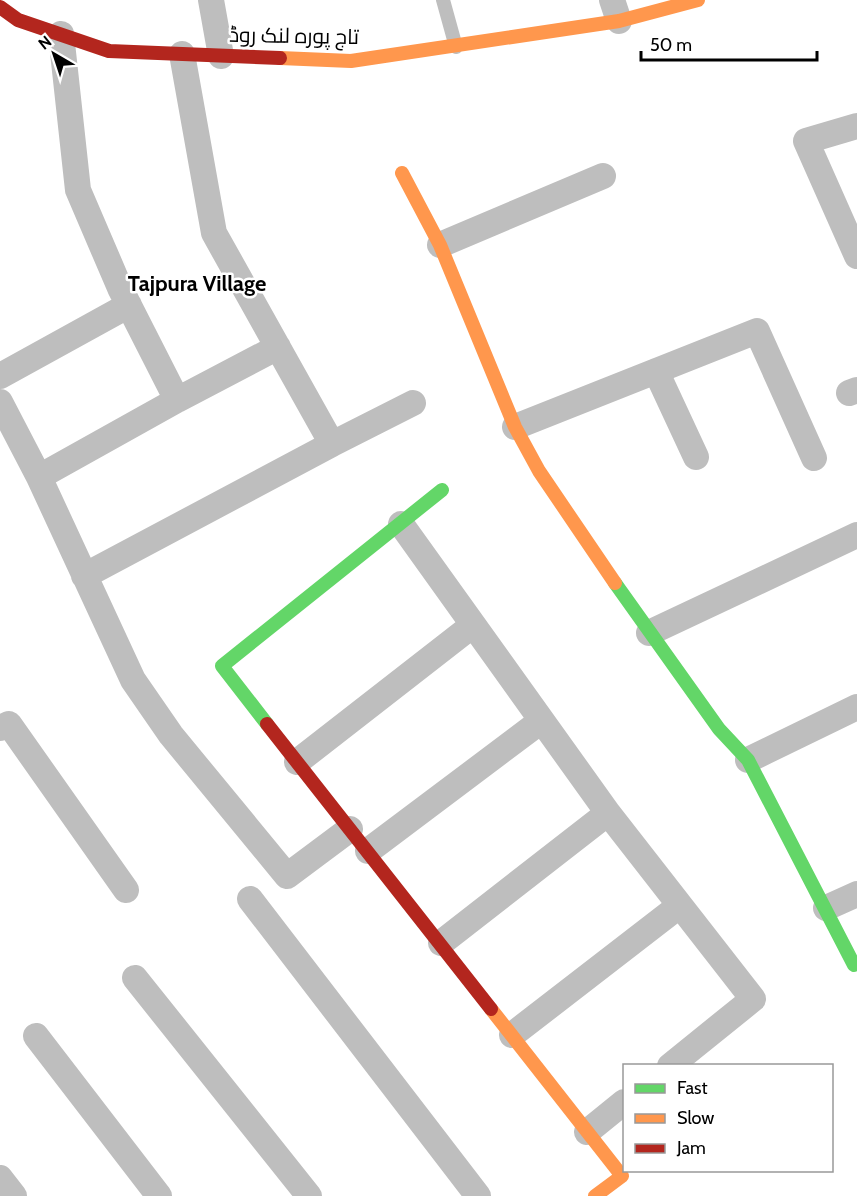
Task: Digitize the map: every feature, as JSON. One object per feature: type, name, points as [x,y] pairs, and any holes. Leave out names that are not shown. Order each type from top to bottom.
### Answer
[{"type":"street","points":[[212,0],[221,56]]},
{"type":"street","name":"تاج پورہ لنک روڈ","points":[[0,7],[18,20],[109,51],[351,61],[456,47],[615,11],[696,0]]},
{"type":"street","points":[[61,34],[78,190],[129,305],[177,399]]},
{"type":"street","points":[[182,54],[214,233],[332,444]]},
{"type":"street","points":[[857,126],[806,141],[857,256]]},
{"type":"street","points":[[402,173],[440,245],[515,428],[539,471],[649,633],[719,729],[748,760],[854,965]]},
{"type":"street","points":[[440,245],[603,177]]},
{"type":"street","points":[[0,376],[129,305]]},
{"type":"street","points":[[515,428],[757,331],[813,458]]},
{"type":"street","points":[[39,477],[177,399],[278,347]]},
{"type":"street","points":[[656,371],[696,457]]},
{"type":"street","points":[[0,402],[39,477],[132,680],[171,735],[287,876],[350,828]]},
{"type":"street","points":[[84,576],[412,403]]},
{"type":"street","points":[[442,490],[222,666],[622,1176],[595,1196]]},
{"type":"street","points":[[401,524],[608,813],[753,999],[671,1064]]},
{"type":"street","points":[[649,633],[857,536]]},
{"type":"street","points":[[297,762],[473,625]]},
{"type":"street","points":[[748,760],[857,707]]},
{"type":"street","points":[[368,851],[541,722]]},
{"type":"street","points":[[0,728],[9,724],[126,890]]},
{"type":"street","points":[[441,943],[608,813]]},
{"type":"street","points":[[826,908],[857,894]]},
{"type":"street","points":[[250,899],[478,1196]]},
{"type":"street","points":[[512,1035],[679,906]]},
{"type":"street","points":[[135,978],[309,1196]]},
{"type":"street","points":[[36,1036],[159,1196]]},
{"type":"street","points":[[587,1132],[623,1103]]},
{"type":"street","points":[[0,1178],[14,1196]]},
{"type":"lane","points":[[443,0],[456,47]]},
{"type":"traffic: fast","points":[[267,724],[222,666],[442,490]]},
{"type":"traffic: fast","points":[[615,583],[719,729],[748,760],[854,965]]},
{"type":"traffic: slow","points":[[280,58],[351,61],[619,21],[698,0]]},
{"type":"traffic: slow","points":[[402,173],[440,245],[515,427],[539,471],[615,583]]},
{"type":"traffic: slow","points":[[491,1009],[622,1176],[595,1196]]},
{"type":"traffic: jam","points":[[0,7],[18,20],[109,51],[280,58]]},
{"type":"traffic: jam","points":[[267,724],[491,1009]]},
{"type":"district","name":"Tajpura Village","points":[[197,283]]}]
